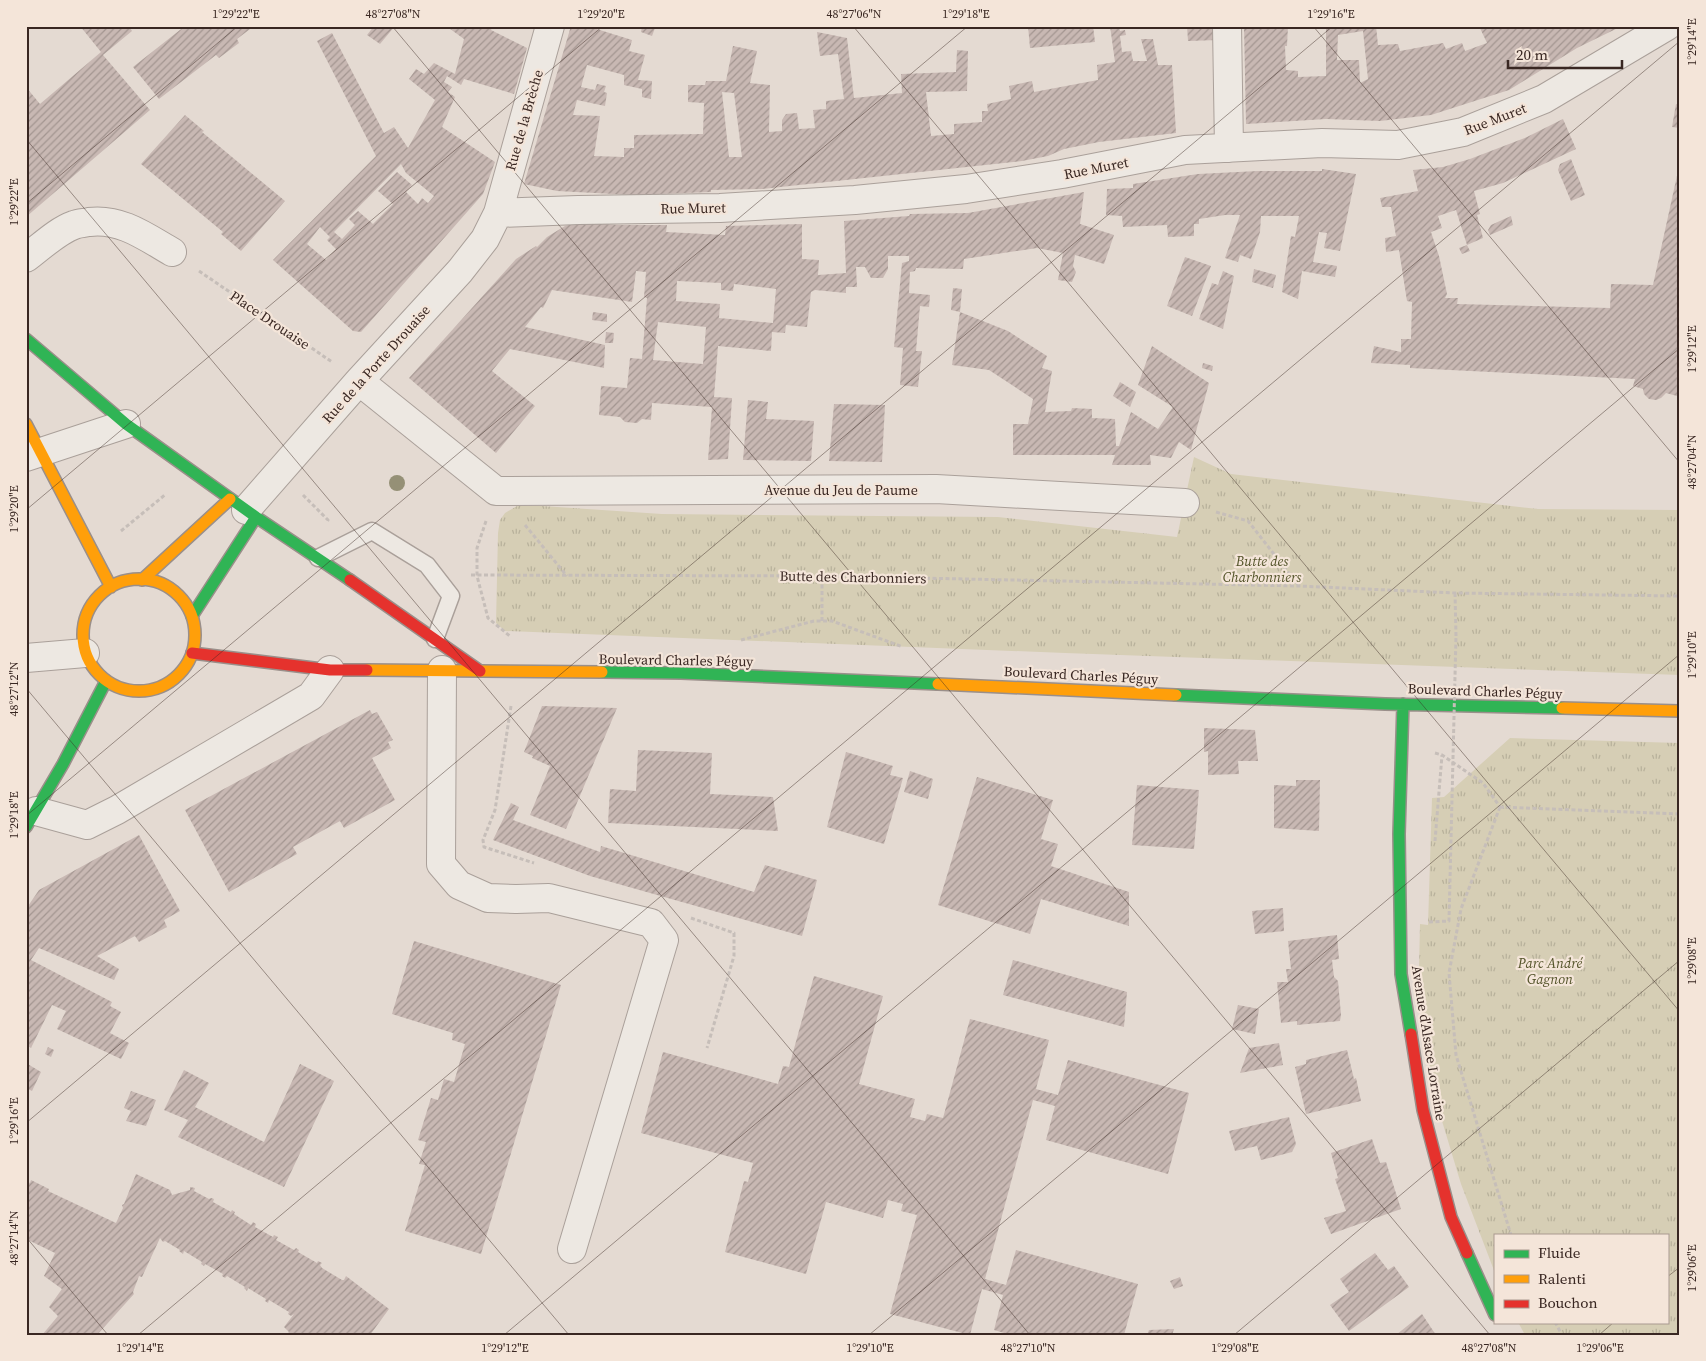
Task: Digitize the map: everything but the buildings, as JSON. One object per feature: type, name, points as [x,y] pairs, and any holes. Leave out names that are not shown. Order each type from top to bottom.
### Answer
[{"type":"main road","points":[[26,339],[126,424],[194,471],[244,509],[480,671]]},
{"type":"main road","points":[[26,424],[34,455],[111,587]]},
{"type":"main road","points":[[142,580],[244,509]]},
{"type":"main road","points":[[192,616],[244,509]]},
{"type":"main road","points":[[126,580],[142,580],[158,583],[172,590],[184,602],[192,616],[195,635],[192,653],[184,668],[172,681],[157,689],[139,692],[122,689],[106,681],[93,669],[85,653],[82,640],[83,627],[88,611],[98,597],[111,587],[126,580]]},
{"type":"main road","name":"Boulevard Charles Péguy","points":[[192,653],[330,670],[681,673],[1402,704],[1680,711]]},
{"type":"main road","points":[[31,819],[106,681]]},
{"type":"main road","name":"Avenue d'Alsace Lorraine","points":[[1402,704],[1399,834],[1401,974],[1423,1110],[1451,1217],[1494,1313]]},
{"type":"street","name":"Rue de la Brèche","points":[[498,213],[550,26]]},
{"type":"street","points":[[1227,26],[1229,148]]},
{"type":"street","name":"Rue Muret","points":[[498,213],[720,208],[855,200],[966,189],[1062,174],[1185,150],[1322,143],[1398,145],[1463,132],[1544,99],[1667,26]]},
{"type":"street","name":"Rue de la Porte Drouaise","points":[[244,509],[460,271],[485,239],[498,213]]},
{"type":"street","points":[[26,258],[75,224],[97,221],[116,223],[142,234],[172,252]]},
{"type":"street","points":[[359,381],[496,491]]},
{"type":"street","points":[[34,455],[126,424]]},
{"type":"street","name":"Avenue du Jeu de Paume","points":[[496,491],[936,489],[1185,503]]},
{"type":"street","points":[[26,658],[85,653]]},
{"type":"street","points":[[31,819],[87,825],[117,810],[311,696],[330,670]]},
{"type":"street","points":[[442,670],[441,864],[459,885],[488,898],[548,898],[651,923],[664,940],[572,1249]]},
{"type":"lane","points":[[318,558],[372,531],[427,564],[451,596],[435,639]]},
{"type":"path","name":"Place Drouaise","points":[[172,252],[359,381]]},
{"type":"path","points":[[116,523],[121,531],[194,471]]},
{"type":"path","points":[[496,491],[477,548],[477,576],[488,618],[514,639],[515,672],[495,810],[483,840],[484,847],[538,864]]},
{"type":"path","points":[[496,491],[568,576]]},
{"type":"path","points":[[1185,503],[1248,521],[1299,586]]},
{"type":"path","name":"Butte des Charbonniers","points":[[477,576],[822,576],[1299,586],[1455,593],[1680,596]]},
{"type":"path","points":[[822,576],[822,621]]},
{"type":"path","points":[[1429,922],[1449,921],[1456,636],[1455,593]]},
{"type":"path","points":[[1401,745],[1442,755],[1482,783],[1500,808]]},
{"type":"path","points":[[1500,808],[1680,814]]},
{"type":"path","points":[[1500,808],[1461,909],[1449,973],[1456,1055],[1511,1234]]},
{"type":"path","points":[[687,916],[734,933],[734,956],[707,1048]]},
{"type":"green space","name":"Butte des Charbonniers","points":[[1194,457],[1231,474],[1538,509],[1680,510],[1680,675],[505,631],[496,623],[500,520],[505,513],[517,506],[662,514],[998,517],[1177,537]]},
{"type":"green space","name":"Parc André Gagnon","points":[[1510,738],[1680,743],[1680,1335],[1525,1335],[1519,1324],[1668,1324],[1668,1234],[1494,1234],[1494,1270],[1461,1184],[1439,1111],[1423,1036],[1419,969],[1420,924],[1428,925],[1432,798],[1444,797]]},
{"type":"traffic: fast","points":[[26,339],[126,424],[256,517],[350,580]]},
{"type":"traffic: fast","points":[[192,616],[256,517]]},
{"type":"traffic: fast","points":[[602,672],[681,673],[938,684]]},
{"type":"traffic: fast","points":[[26,827],[63,764],[106,681]]},
{"type":"traffic: fast","points":[[1176,695],[1385,704],[1562,708]]},
{"type":"traffic: fast","points":[[1403,704],[1399,834],[1401,974],[1411,1034]]},
{"type":"traffic: fast","points":[[1467,1253],[1494,1313]]},
{"type":"traffic: slow","points":[[26,424],[111,587]]},
{"type":"traffic: slow","points":[[142,580],[230,499]]},
{"type":"traffic: slow","points":[[139,579],[160,583],[178,596],[191,614],[195,635],[191,656],[178,674],[160,687],[139,691],[118,687],[100,674],[87,656],[83,635],[87,614],[100,596],[118,583],[139,579]]},
{"type":"traffic: slow","points":[[367,670],[602,672]]},
{"type":"traffic: slow","points":[[938,684],[1176,695]]},
{"type":"traffic: slow","points":[[1562,708],[1680,711]]},
{"type":"traffic: jam","points":[[350,580],[480,671]]},
{"type":"traffic: jam","points":[[192,653],[330,670],[367,670]]},
{"type":"traffic: jam","points":[[1411,1034],[1423,1110],[1451,1217],[1467,1253]]}]
